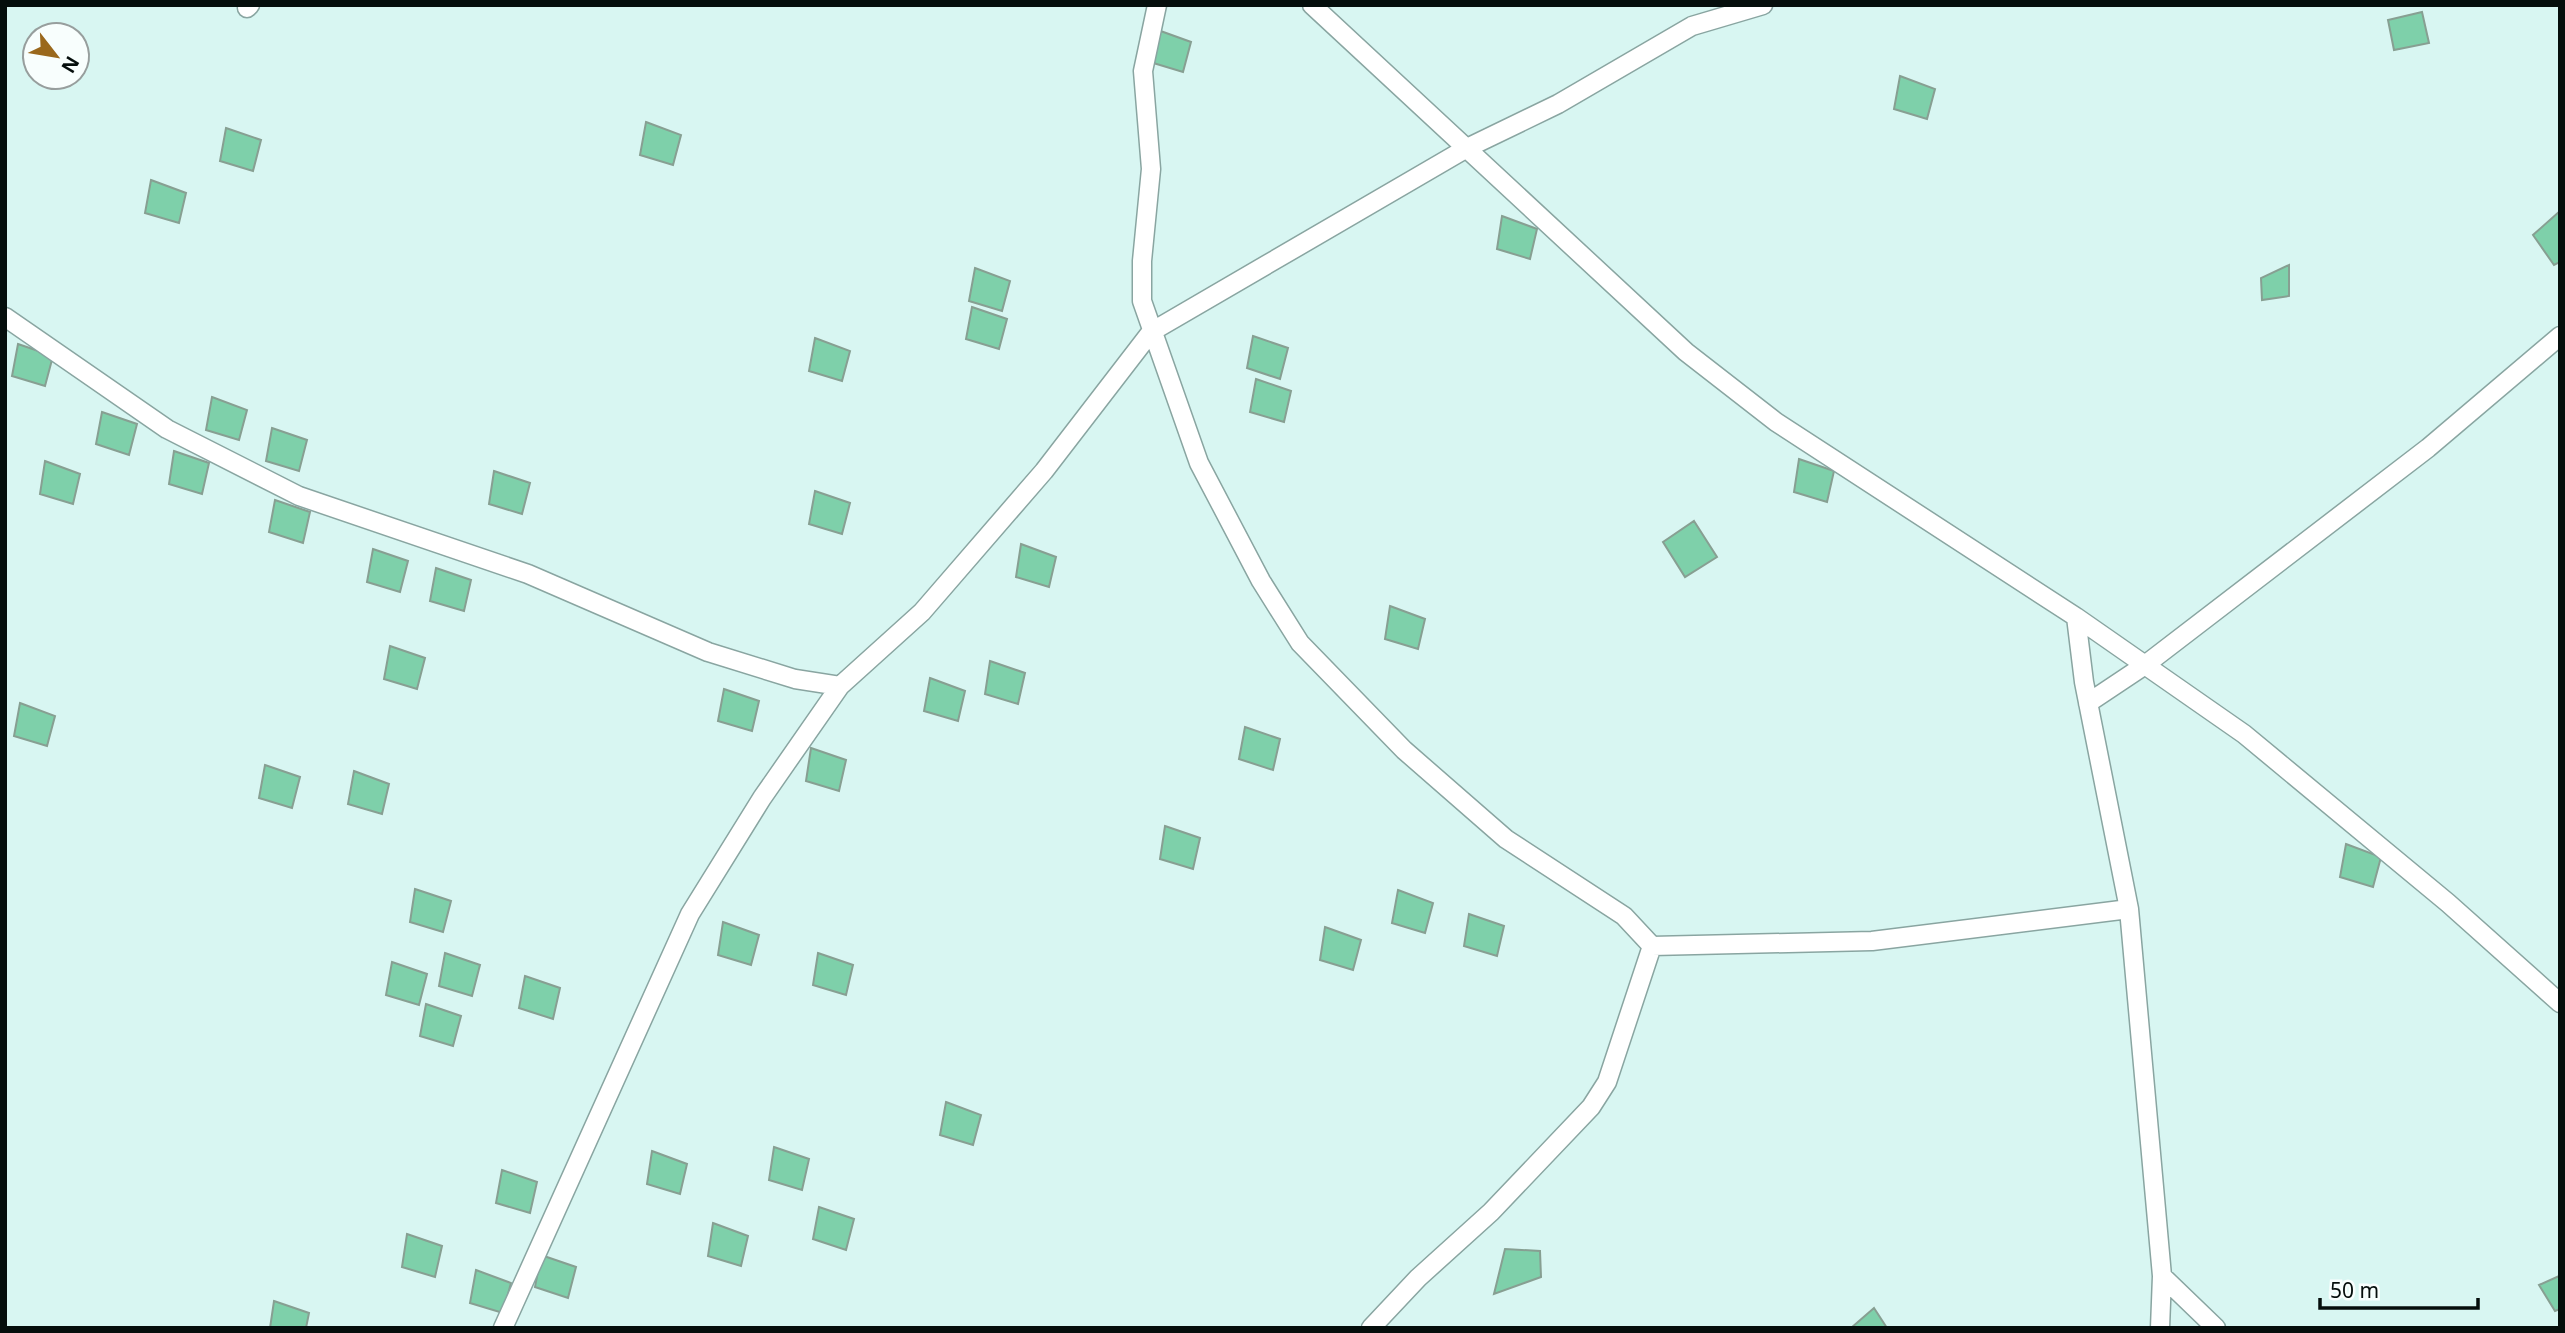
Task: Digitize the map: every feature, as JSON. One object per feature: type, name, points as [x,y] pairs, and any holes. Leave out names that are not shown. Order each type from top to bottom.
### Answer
[{"type":"street","points":[[1157,5],[1143,71],[1151,169],[1142,261],[1142,301],[1151,332],[1199,463],[1261,581],[1300,643],[1404,750],[1506,839],[1624,916],[1653,946],[1872,941],[2129,909]]},
{"type":"street","points":[[1312,5],[1686,352],[1776,422],[2076,617],[2244,734],[2448,903],[2560,1003]]},
{"type":"street","points":[[503,1328],[690,915],[762,798],[840,686],[922,612],[1044,471],[1151,332],[1467,149],[1558,104],[1692,26],[1763,5]]},
{"type":"street","points":[[5,317],[167,429],[299,496],[528,574],[708,652],[795,679],[840,686]]},
{"type":"street","points":[[2088,704],[2145,665],[2428,448],[2560,335]]},
{"type":"street","points":[[2076,617],[2088,704],[2129,909],[2162,1276],[2160,1328]]},
{"type":"street","points":[[1371,1328],[1418,1278],[1491,1212],[1591,1107],[1607,1082],[1653,946]]},
{"type":"street","points":[[2162,1276],[2216,1328]]},
{"type":"building","points":[[2422,12],[2429,43],[2394,50],[2388,20]]},
{"type":"building","points":[[1155,29],[1191,42],[1183,72],[1150,62]]},
{"type":"building","points":[[1900,76],[1935,89],[1927,119],[1894,109]]},
{"type":"building","points":[[646,122],[681,135],[673,165],[640,155]]},
{"type":"building","points":[[226,128],[261,140],[253,171],[220,161]]},
{"type":"building","points":[[151,180],[186,193],[179,223],[145,213]]},
{"type":"building","points":[[2560,211],[2560,262],[2554,265],[2533,235]]},
{"type":"building","points":[[1502,216],[1537,229],[1530,259],[1497,249]]},
{"type":"building","points":[[2289,265],[2289,296],[2262,300],[2261,278]]},
{"type":"building","points":[[975,268],[1010,281],[1002,311],[969,301]]},
{"type":"building","points":[[972,307],[1007,319],[999,349],[966,339]]},
{"type":"building","points":[[1253,336],[1288,348],[1280,379],[1247,368]]},
{"type":"building","points":[[815,338],[850,351],[842,381],[809,371]]},
{"type":"building","points":[[18,344],[53,356],[45,386],[12,376]]},
{"type":"building","points":[[1256,379],[1291,391],[1284,422],[1250,412]]},
{"type":"building","points":[[212,397],[247,410],[239,440],[206,430]]},
{"type":"building","points":[[102,412],[137,424],[129,455],[96,444]]},
{"type":"building","points":[[272,428],[307,440],[299,471],[266,461]]},
{"type":"building","points":[[174,451],[209,463],[202,494],[169,484]]},
{"type":"building","points":[[1799,459],[1834,471],[1827,502],[1794,492]]},
{"type":"building","points":[[45,461],[80,474],[73,504],[40,494]]},
{"type":"building","points":[[494,471],[530,483],[522,514],[489,504]]},
{"type":"building","points":[[815,491],[850,503],[842,534],[809,524]]},
{"type":"building","points":[[275,500],[310,512],[303,543],[269,532]]},
{"type":"building","points":[[1694,521],[1717,557],[1685,577],[1663,542]]},
{"type":"building","points":[[1021,544],[1056,557],[1049,587],[1016,577]]},
{"type":"building","points":[[373,549],[408,561],[400,592],[367,582]]},
{"type":"building","points":[[436,568],[471,580],[464,611],[430,601]]},
{"type":"building","points":[[1390,606],[1425,619],[1418,649],[1385,639]]},
{"type":"building","points":[[390,646],[425,658],[417,689],[384,679]]},
{"type":"building","points":[[990,661],[1025,673],[1018,704],[985,694]]},
{"type":"building","points":[[930,678],[965,691],[958,721],[924,711]]},
{"type":"building","points":[[724,689],[759,701],[752,731],[718,721]]},
{"type":"building","points":[[20,703],[55,716],[47,746],[14,736]]},
{"type":"building","points":[[1245,727],[1280,739],[1273,770],[1239,759]]},
{"type":"building","points":[[811,748],[846,760],[839,791],[806,781]]},
{"type":"building","points":[[265,765],[300,777],[292,808],[259,798]]},
{"type":"building","points":[[354,771],[389,784],[382,814],[348,804]]},
{"type":"building","points":[[1165,826],[1200,838],[1193,869],[1160,859]]},
{"type":"building","points":[[2346,844],[2381,857],[2373,887],[2340,877]]},
{"type":"building","points":[[415,889],[451,901],[443,932],[410,922]]},
{"type":"building","points":[[1398,890],[1433,903],[1425,933],[1392,923]]},
{"type":"building","points":[[1469,914],[1504,926],[1497,956],[1464,946]]},
{"type":"building","points":[[723,922],[759,935],[751,965],[718,955]]},
{"type":"building","points":[[1325,927],[1361,940],[1353,970],[1320,960]]},
{"type":"building","points":[[445,953],[480,965],[472,996],[439,986]]},
{"type":"building","points":[[818,953],[853,965],[846,995],[813,985]]},
{"type":"building","points":[[392,962],[427,974],[419,1005],[386,995]]},
{"type":"building","points":[[525,976],[560,988],[553,1019],[519,1008]]},
{"type":"building","points":[[426,1004],[461,1016],[453,1046],[420,1036]]},
{"type":"building","points":[[946,1102],[981,1115],[973,1145],[940,1135]]},
{"type":"building","points":[[774,1147],[809,1159],[802,1190],[769,1180]]},
{"type":"building","points":[[652,1151],[687,1164],[680,1194],[647,1184]]},
{"type":"building","points":[[502,1170],[537,1182],[530,1213],[496,1203]]},
{"type":"building","points":[[819,1207],[854,1219],[846,1250],[813,1239]]},
{"type":"building","points":[[713,1223],[748,1236],[741,1266],[708,1256]]},
{"type":"building","points":[[407,1234],[442,1246],[435,1277],[402,1267]]},
{"type":"building","points":[[1505,1249],[1540,1251],[1541,1277],[1494,1294]]},
{"type":"building","points":[[541,1255],[576,1267],[568,1298],[535,1287]]},
{"type":"building","points":[[476,1270],[511,1283],[503,1313],[470,1303]]},
{"type":"building","points":[[2559,1276],[2560,1309],[2555,1311],[2539,1285]]},
{"type":"building","points":[[274,1301],[309,1313],[306,1328],[270,1328]]},
{"type":"building","points":[[1874,1308],[1887,1328],[1851,1328]]}]
